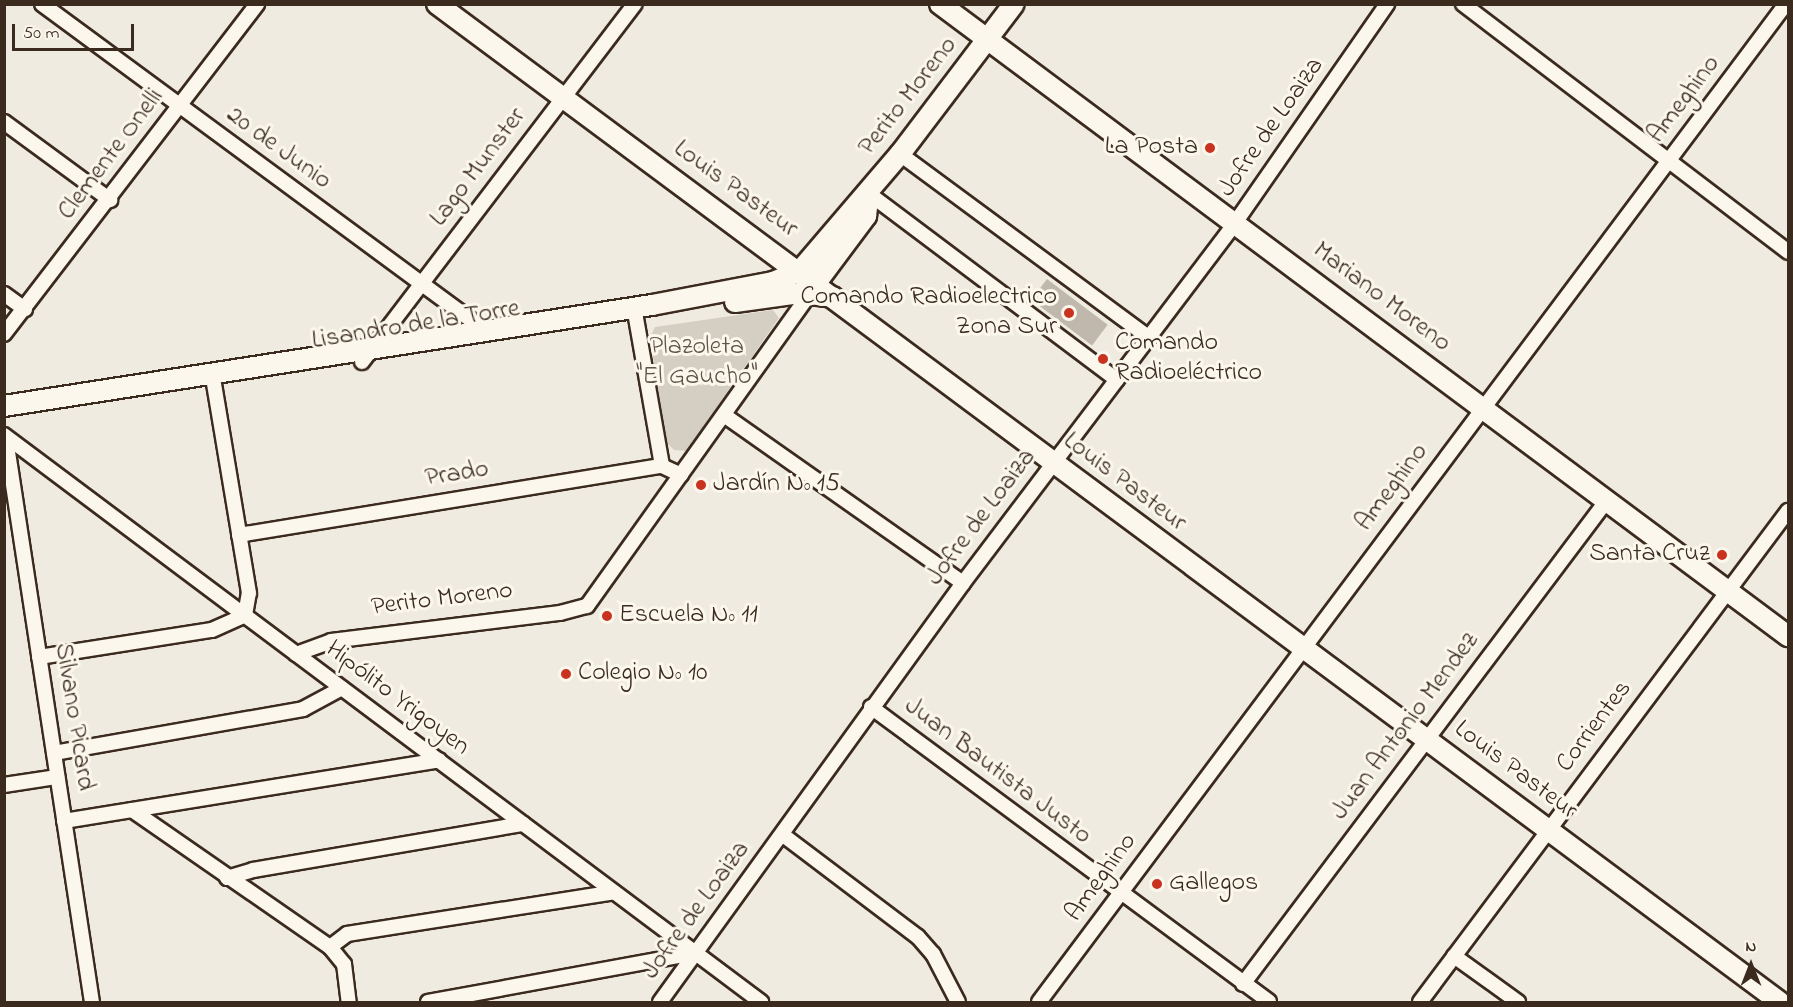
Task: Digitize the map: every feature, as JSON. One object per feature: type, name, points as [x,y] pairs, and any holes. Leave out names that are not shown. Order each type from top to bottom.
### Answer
[{"type":"main road","name":"Louis Pasteur","points":[[437,4],[800,271],[813,289],[836,298],[1053,465],[1780,1002]]},
{"type":"main road","name":"Mariano Moreno","points":[[940,4],[1788,636]]},
{"type":"main road","name":"Perito Moreno","points":[[800,271],[900,154],[1014,4]]},
{"type":"main road","name":"Perito Moreno","points":[[813,289],[866,216],[868,193]]},
{"type":"main road","name":"Lisandro de la Torre","points":[[367,356],[486,331],[773,282],[800,271]]},
{"type":"main road","name":"Lisandro de la Torre","points":[[4,406],[213,379],[636,318],[813,289]]},
{"type":"main road","name":"Lisandro de la Torre","points":[[4,419],[213,379]]},
{"type":"street","name":"20 de Junio","points":[[42,4],[486,331]]},
{"type":"street","name":"Clemente Onelli","points":[[4,334],[110,200],[257,4]]},
{"type":"street","name":"Lago Munster","points":[[367,356],[635,4]]},
{"type":"street","name":"Jofre de Loaiza","points":[[660,1002],[783,835],[871,707],[1235,223],[1387,4]]},
{"type":"street","points":[[1464,4],[1668,163],[1788,252]]},
{"type":"street","name":"Ameghino","points":[[1040,1002],[1301,649],[1786,4]]},
{"type":"street","points":[[4,122],[110,200]]},
{"type":"street","points":[[900,154],[1148,337]]},
{"type":"street","points":[[868,193],[1117,380]]},
{"type":"street","name":"Perito Moreno","points":[[296,654],[331,641],[560,613],[577,610],[594,601],[813,289]]},
{"type":"street","points":[[4,294],[25,309]]},
{"type":"street","points":[[636,318],[662,466],[681,475]]},
{"type":"street","points":[[39,657],[212,630],[245,615],[249,593],[213,379]]},
{"type":"street","points":[[724,415],[963,583]]},
{"type":"street","name":"Hipólito Yrigoyen","points":[[5,437],[761,1002]]},
{"type":"street","name":"Silvano Picard","points":[[5,437],[92,1002]]},
{"type":"street","name":"Prado","points":[[239,535],[662,466]]},
{"type":"street","name":"Juan Antonio Mendez","points":[[1243,984],[1607,500]]},
{"type":"street","name":"Corrientes","points":[[1420,1002],[1788,512]]},
{"type":"street","points":[[54,753],[303,709],[342,688]]},
{"type":"street","name":"Juan Bautista Justo","points":[[871,707],[1269,1002]]},
{"type":"street","points":[[64,821],[439,760]]},
{"type":"street","points":[[4,785],[57,777]]},
{"type":"street","points":[[132,810],[227,878],[330,947],[344,964],[349,1002]]},
{"type":"street","points":[[227,878],[254,870],[523,824]]},
{"type":"street","points":[[783,835],[918,938],[933,954],[958,1002]]},
{"type":"street","points":[[330,947],[346,934],[614,892]]},
{"type":"street","points":[[428,1002],[696,954]]},
{"type":"street","points":[[1454,956],[1518,1002]]},
{"type":"green space","name":"Plazoleta \"El Gaucho\"","points":[[773,310],[779,318],[686,451],[674,450],[666,442],[650,337],[655,327]]},
{"type":"building","name":"Comando Radioelectrico Zona Sur","points":[[1047,279],[1108,325],[1092,346],[1031,300]]},
{"type":"place","name":"La Posta","points":[[1210,148]]},
{"type":"place","name":"Comando Radioelectrico Zona Sur","points":[[1069,313]]},
{"type":"place","name":"Comando Radioeléctrico","points":[[1103,359]]},
{"type":"place","name":"Jardín Nº 15","points":[[701,485]]},
{"type":"place","name":"Santa Cruz","points":[[1722,555]]},
{"type":"place","name":"Escuela Nº 11","points":[[607,616]]},
{"type":"place","name":"Colegio Nº 10","points":[[566,674]]},
{"type":"place","name":"Gallegos","points":[[1157,884]]}]
